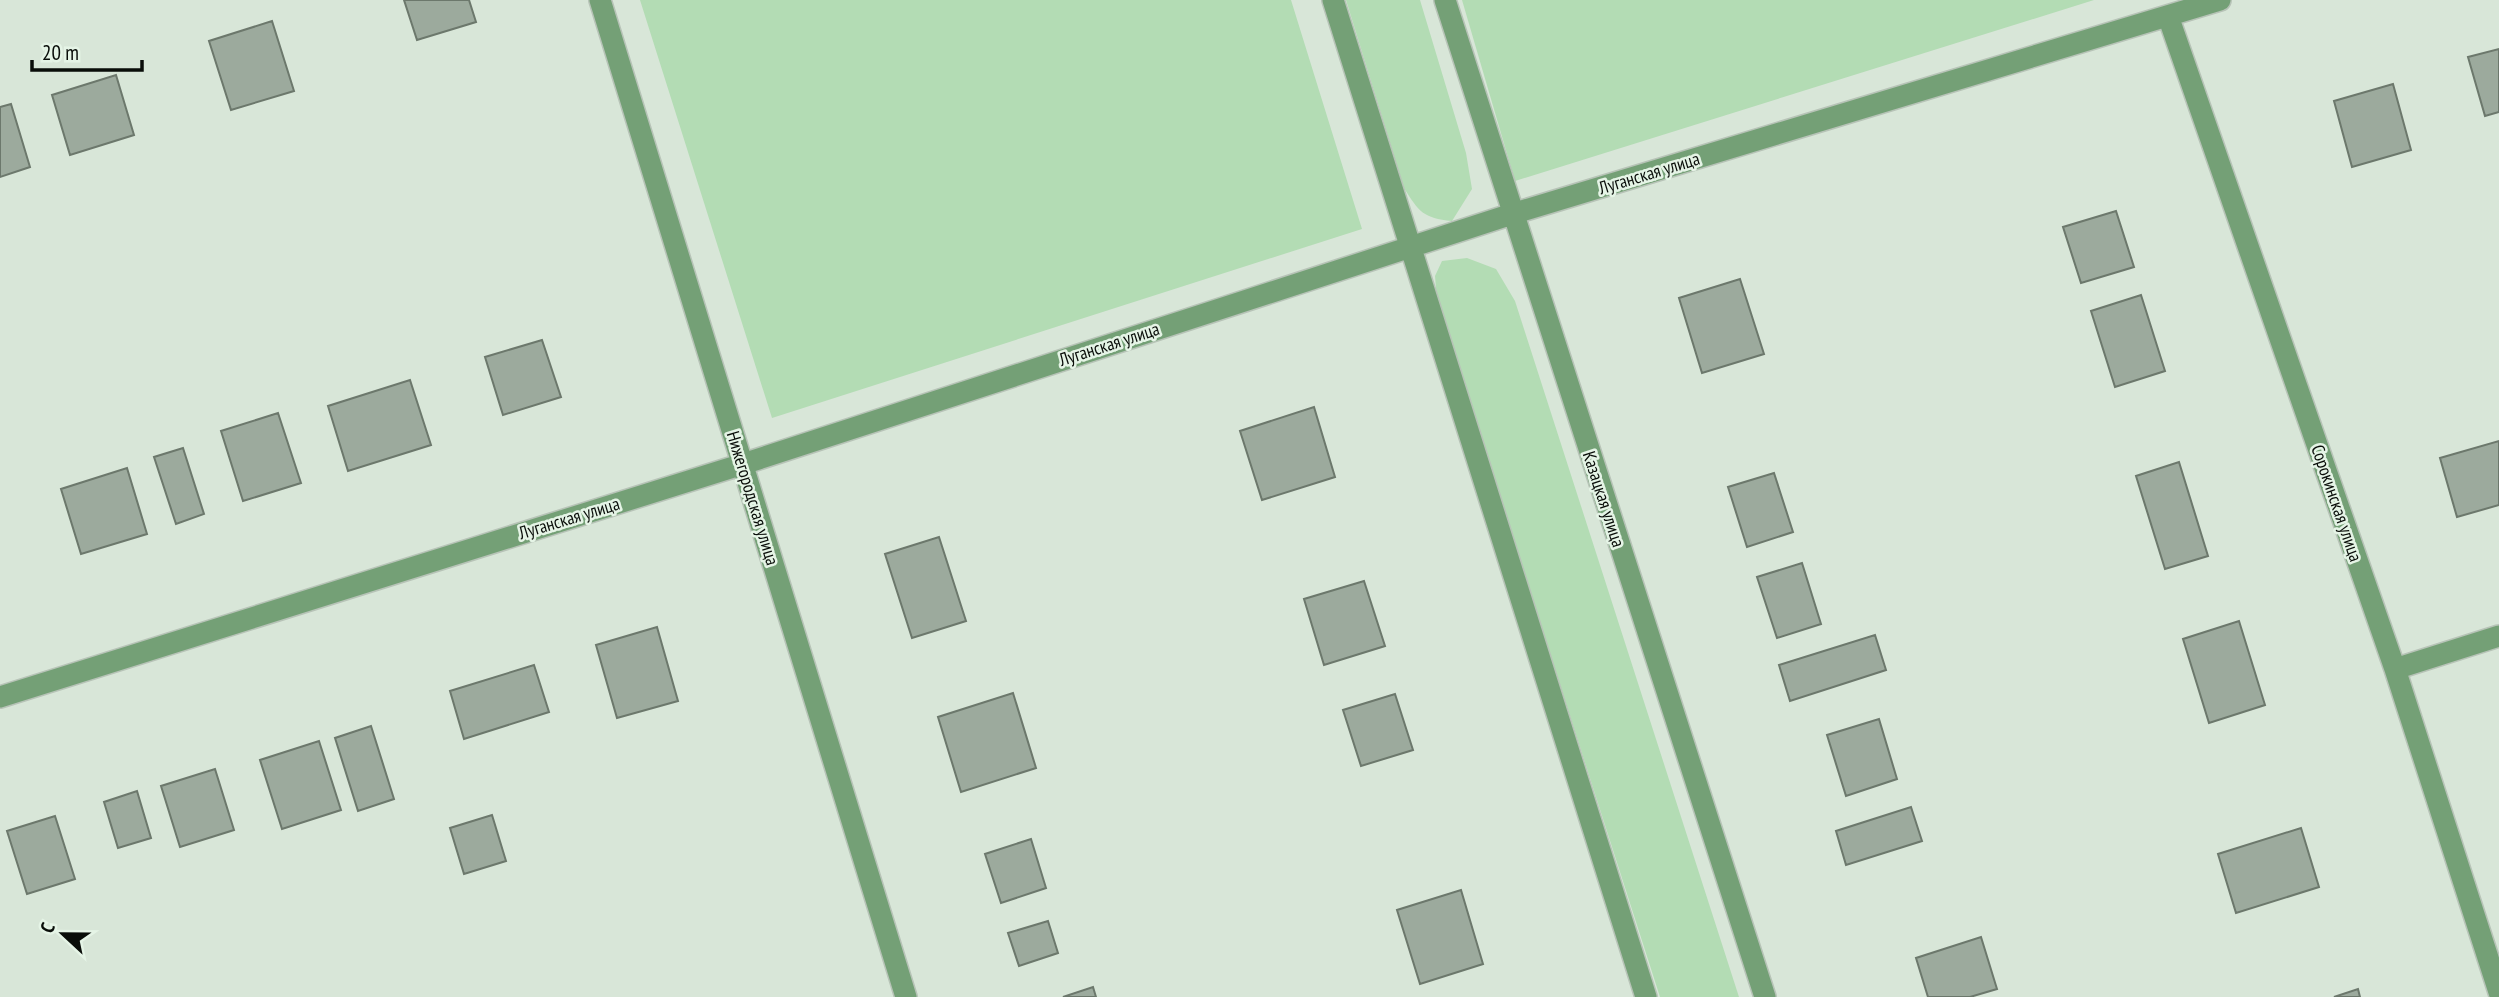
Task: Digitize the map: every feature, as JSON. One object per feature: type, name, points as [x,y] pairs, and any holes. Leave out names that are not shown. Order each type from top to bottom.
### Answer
[{"type":"street","name":"Нижегородская улица","points":[[600,0],[906,997]]},
{"type":"street","points":[[1333,0],[1646,997]]},
{"type":"street","name":"Казацкая улица","points":[[1445,0],[1765,997]]},
{"type":"street","name":"Луганская улица","points":[[0,697],[743,464],[1409,246],[2220,0]]},
{"type":"street","name":"Сорокинская улица","points":[[2168,16],[2395,669],[2499,992]]},
{"type":"street","points":[[2395,669],[2499,636]]},
{"type":"green space","points":[[640,0],[1291,0],[1362,229],[772,418]]},
{"type":"green space","points":[[1346,0],[1420,0],[1466,153],[1472,189],[1452,221],[1428,216],[1414,203],[1404,188]]},
{"type":"green space","points":[[1462,0],[2094,0],[1515,181]]},
{"type":"green space","points":[[1467,258],[1496,269],[1515,301],[1739,997],[1660,997],[1437,300],[1435,276],[1442,261]]},
{"type":"building","points":[[404,0],[469,0],[476,22],[417,40]]},
{"type":"building","points":[[272,21],[294,91],[231,110],[209,41]]},
{"type":"building","points":[[2499,49],[2499,112],[2485,116],[2468,57]]},
{"type":"building","points":[[116,75],[134,135],[70,155],[52,95]]},
{"type":"building","points":[[2393,84],[2411,150],[2352,167],[2334,101]]},
{"type":"building","points":[[11,104],[30,167],[0,177],[0,107]]},
{"type":"building","points":[[2116,211],[2134,267],[2081,283],[2063,227]]},
{"type":"building","points":[[1740,279],[1764,354],[1702,373],[1679,298]]},
{"type":"building","points":[[2141,295],[2165,371],[2115,387],[2091,311]]},
{"type":"building","points":[[542,340],[561,397],[503,415],[485,357]]},
{"type":"building","points":[[410,380],[431,445],[348,471],[328,406]]},
{"type":"building","points":[[1314,407],[1335,477],[1262,500],[1240,431]]},
{"type":"building","points":[[278,413],[301,483],[243,501],[221,431]]},
{"type":"building","points":[[2499,441],[2499,505],[2457,517],[2440,458]]},
{"type":"building","points":[[183,448],[204,514],[176,524],[154,457]]},
{"type":"building","points":[[2179,462],[2208,556],[2165,569],[2136,476]]},
{"type":"building","points":[[127,468],[147,534],[81,554],[61,489]]},
{"type":"building","points":[[1774,473],[1793,532],[1747,547],[1728,487]]},
{"type":"building","points":[[939,537],[966,621],[912,638],[885,554]]},
{"type":"building","points":[[1802,563],[1821,624],[1777,638],[1757,577]]},
{"type":"building","points":[[1364,581],[1385,646],[1324,665],[1304,599]]},
{"type":"building","points":[[2239,621],[2265,705],[2209,723],[2183,639]]},
{"type":"building","points":[[657,627],[678,701],[617,718],[596,645]]},
{"type":"building","points":[[1875,635],[1886,670],[1790,701],[1779,665]]},
{"type":"building","points":[[534,665],[549,712],[464,739],[450,691]]},
{"type":"building","points":[[1013,693],[1036,768],[961,792],[938,717]]},
{"type":"building","points":[[1395,694],[1413,750],[1361,766],[1343,710]]},
{"type":"building","points":[[1879,719],[1897,779],[1846,796],[1827,735]]},
{"type":"building","points":[[371,726],[394,799],[358,811],[335,738]]},
{"type":"building","points":[[319,741],[341,810],[282,829],[260,760]]},
{"type":"building","points":[[215,769],[234,830],[180,847],[161,786]]},
{"type":"building","points":[[137,791],[151,838],[118,848],[104,802]]},
{"type":"building","points":[[1911,807],[1922,841],[1846,865],[1836,831]]},
{"type":"building","points":[[492,815],[506,861],[464,874],[450,828]]},
{"type":"building","points":[[55,816],[75,879],[27,894],[7,831]]},
{"type":"building","points":[[2301,828],[2319,887],[2236,913],[2218,854]]},
{"type":"building","points":[[1031,839],[1046,888],[1001,903],[985,854]]},
{"type":"building","points":[[1461,890],[1483,964],[1420,984],[1397,910]]},
{"type":"building","points":[[1048,921],[1058,953],[1019,966],[1008,933]]},
{"type":"building","points":[[1981,937],[1997,989],[1970,997],[1928,997],[1916,958]]},
{"type":"building","points":[[1093,987],[1096,997],[1063,997]]},
{"type":"building","points":[[2358,989],[2360,997],[2334,997]]}]
